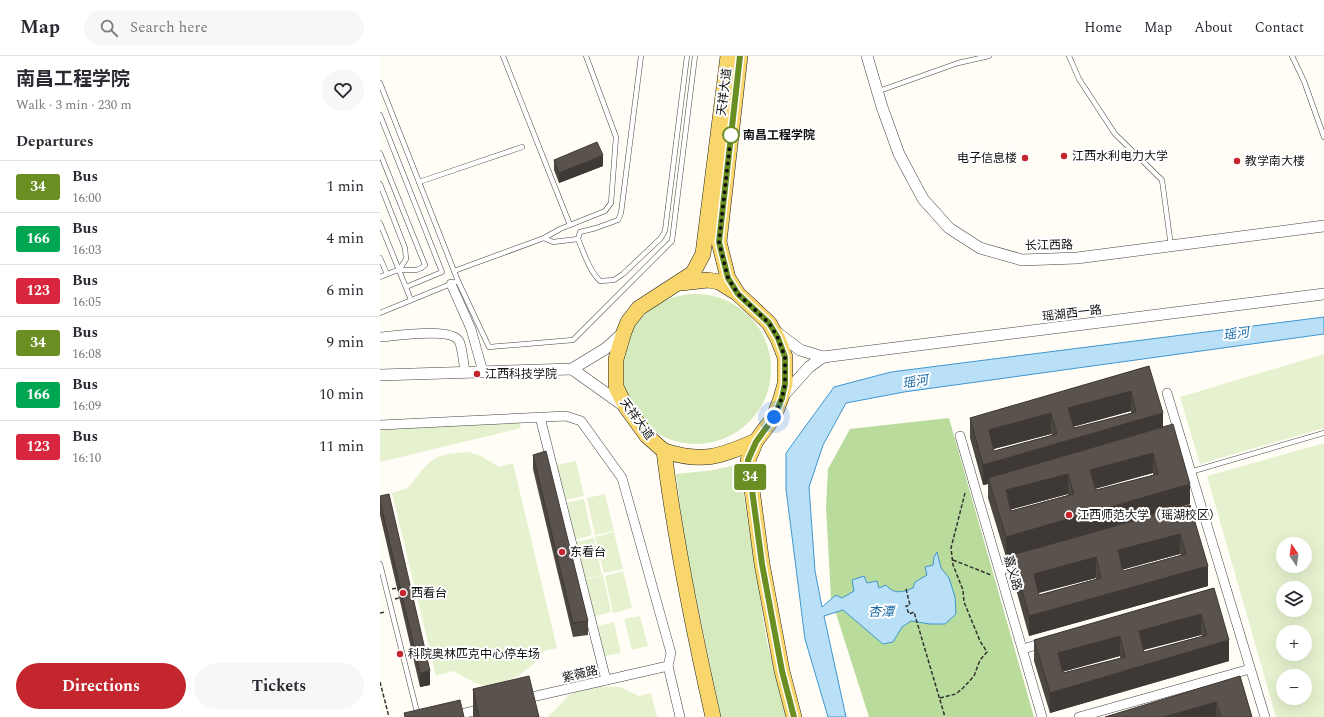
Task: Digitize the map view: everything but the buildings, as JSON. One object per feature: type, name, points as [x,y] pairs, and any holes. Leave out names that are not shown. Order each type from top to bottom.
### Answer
[{"type":"main road","name":"天祥大道","points":[[713,717],[692,627],[673,519],[664,451],[647,436],[626,407],[616,387],[616,359],[628,322],[639,308],[693,272],[703,254],[728,56]]},
{"type":"main road","name":"天祥大道","points":[[740,56],[719,242],[728,278],[738,294],[769,323],[778,338],[785,357],[785,384],[782,398],[774,417],[756,442],[748,460],[762,564],[782,671],[794,717]]},
{"type":"main road","points":[[675,284],[708,280],[719,282],[738,294]]},
{"type":"main road","points":[[664,451],[683,457],[710,458],[756,442]]},
{"type":"street","name":"长江西路","points":[[867,56],[877,92],[899,154],[923,200],[949,228],[980,248],[1022,260],[1077,258],[1324,226]]},
{"type":"street","points":[[454,283],[471,329],[483,372]]},
{"type":"street","name":"瑶湖西一路","points":[[824,357],[1324,294]]},
{"type":"street","points":[[773,330],[800,350],[824,357]]},
{"type":"street","points":[[380,374],[572,370],[605,348],[624,332]]},
{"type":"street","points":[[380,337],[439,333],[454,336],[460,341],[465,372]]},
{"type":"street","points":[[782,398],[808,367],[824,357]]},
{"type":"street","points":[[572,370],[626,407]]},
{"type":"street","points":[[1166,393],[1176,436],[1190,472],[1199,514],[1223,592],[1265,717]]},
{"type":"street","points":[[380,425],[566,416],[581,422],[622,478],[671,653],[668,666],[680,717]]},
{"type":"street","points":[[540,417],[606,680]]},
{"type":"street","name":"嘉义路","points":[[960,436],[981,492],[1000,570],[1042,717]]},
{"type":"street","points":[[1000,570],[1030,562]]},
{"type":"street","points":[[1022,649],[1053,640]]},
{"type":"street","name":"紫薇路","points":[[511,702],[668,666]]},
{"type":"street","points":[[1079,717],[1250,669]]},
{"type":"street","points":[[447,717],[489,707]]},
{"type":"lane","points":[[503,56],[570,225]]},
{"type":"lane","points":[[454,271],[544,238],[570,225],[605,211],[611,203],[616,137],[586,56]]},
{"type":"lane","points":[[641,56],[621,213],[618,220],[580,232],[578,238],[595,276],[600,281],[614,280],[619,277],[661,238],[665,231],[687,56]]},
{"type":"lane","points":[[380,83],[454,271],[454,283],[489,347],[573,340],[672,241],[695,56]]},
{"type":"lane","points":[[877,92],[958,63],[989,56]]},
{"type":"lane","points":[[1069,56],[1079,79],[1115,134],[1162,180],[1171,246]]},
{"type":"lane","points":[[1292,56],[1304,81],[1324,137]]},
{"type":"lane","points":[[380,115],[442,272],[406,287]]},
{"type":"lane","points":[[419,182],[522,147]]},
{"type":"lane","points":[[380,153],[425,265],[416,270],[399,270],[380,277]]},
{"type":"lane","points":[[380,184],[405,248],[406,259],[399,270]]},
{"type":"lane","points":[[380,223],[411,300]]},
{"type":"lane","points":[[544,238],[553,242],[578,238]]},
{"type":"lane","points":[[380,258],[387,274]]},
{"type":"lane","points":[[380,313],[454,283]]},
{"type":"lane","points":[[1190,472],[1324,433]]},
{"type":"lane","points":[[380,564],[416,708],[420,717]]},
{"type":"path","points":[[940,698],[956,694],[963,688],[974,676],[980,660],[987,652],[980,641],[964,602],[963,590],[953,560],[951,548],[966,493]]},
{"type":"path","points":[[953,560],[991,575]]},
{"type":"path","points":[[906,589],[910,605],[906,606],[909,614],[914,612],[945,717]]},
{"type":"path","points":[[380,682],[389,717]]},
{"type":"green space","points":[[696,294],[725,300],[749,316],[765,340],[771,369],[765,398],[749,422],[725,438],[696,444],[667,438],[643,422],[627,398],[621,369],[627,340],[643,316],[667,300]]},
{"type":"green space","points":[[1324,354],[1324,428],[1200,464],[1180,397]]},
{"type":"green space","points":[[949,418],[1034,717],[869,717],[831,598],[826,507],[828,469],[850,429]]},
{"type":"green space","points":[[519,419],[521,428],[380,462],[380,428]]},
{"type":"green space","points":[[1324,443],[1324,717],[1276,717],[1207,476]]},
{"type":"green space","points":[[469,452],[483,457],[499,467],[513,463],[557,648],[544,651],[535,663],[510,680],[488,686],[474,682],[453,671],[436,676],[392,493],[408,488],[424,468],[434,459],[449,454]]},
{"type":"green space","points":[[576,461],[584,496],[564,500],[556,465]]},
{"type":"green space","points":[[739,464],[767,643],[788,717],[721,717],[685,544],[676,474],[714,470]]},
{"type":"green space","points":[[605,494],[614,531],[595,535],[587,498]]},
{"type":"green space","points":[[584,499],[592,535],[574,540],[565,503]]},
{"type":"green space","points":[[614,532],[623,569],[604,573],[595,537]]},
{"type":"green space","points":[[594,538],[602,575],[583,579],[575,542]]},
{"type":"green space","points":[[623,571],[632,608],[613,613],[605,576]]},
{"type":"green space","points":[[603,575],[611,612],[592,617],[584,580]]},
{"type":"green space","points":[[640,616],[648,646],[632,650],[624,619]]},
{"type":"green space","points":[[614,622],[621,653],[605,656],[598,626]]},
{"type":"green space","points":[[591,686],[620,687],[639,696],[651,693],[657,717],[548,717],[569,695]]},
{"type":"water","points":[[1324,317],[1324,334],[904,392],[846,403],[823,445],[809,487],[815,571],[822,607],[836,595],[842,598],[854,591],[852,580],[864,576],[867,583],[877,581],[879,588],[886,585],[892,590],[899,592],[913,588],[915,582],[927,575],[925,567],[933,565],[934,557],[937,552],[941,568],[949,578],[955,597],[956,614],[945,624],[930,624],[911,621],[902,627],[893,642],[883,644],[843,610],[824,616],[846,717],[828,717],[805,639],[786,489],[786,453],[834,387],[891,372]]},
{"type":"bus line","name":"34","points":[[740,56],[719,242],[728,278],[738,294],[769,323],[778,338],[785,357],[785,384],[782,398],[774,417],[756,442],[748,460],[762,564],[782,671],[794,717]]},
{"type":"place","name":"南昌工程学院","points":[[731,135]]},
{"type":"place","name":"江西水利电力大学","points":[[1064,156]]},
{"type":"place","name":"电子信息楼","points":[[1025,158]]},
{"type":"place","name":"教学南大楼","points":[[1237,161]]},
{"type":"place","name":"江西科技学院","points":[[477,374]]},
{"type":"place","name":"江西师范大学（瑶湖校区）","points":[[1069,515]]},
{"type":"place","name":"东看台","points":[[562,552]]},
{"type":"place","name":"西看台","points":[[403,593]]},
{"type":"place","name":"科院奥林匹克中心停车场","points":[[400,654]]},
{"type":"route","points":[[731,135],[719,242],[728,278],[738,294],[769,323],[778,338],[785,357],[785,384],[782,398],[774,417]]},
{"type":"water label","name":"瑶河","points":[[1236,333]]},
{"type":"water label","name":"瑶河","points":[[915,381]]},
{"type":"water label","name":"杏潭","points":[[881,611]]}]
